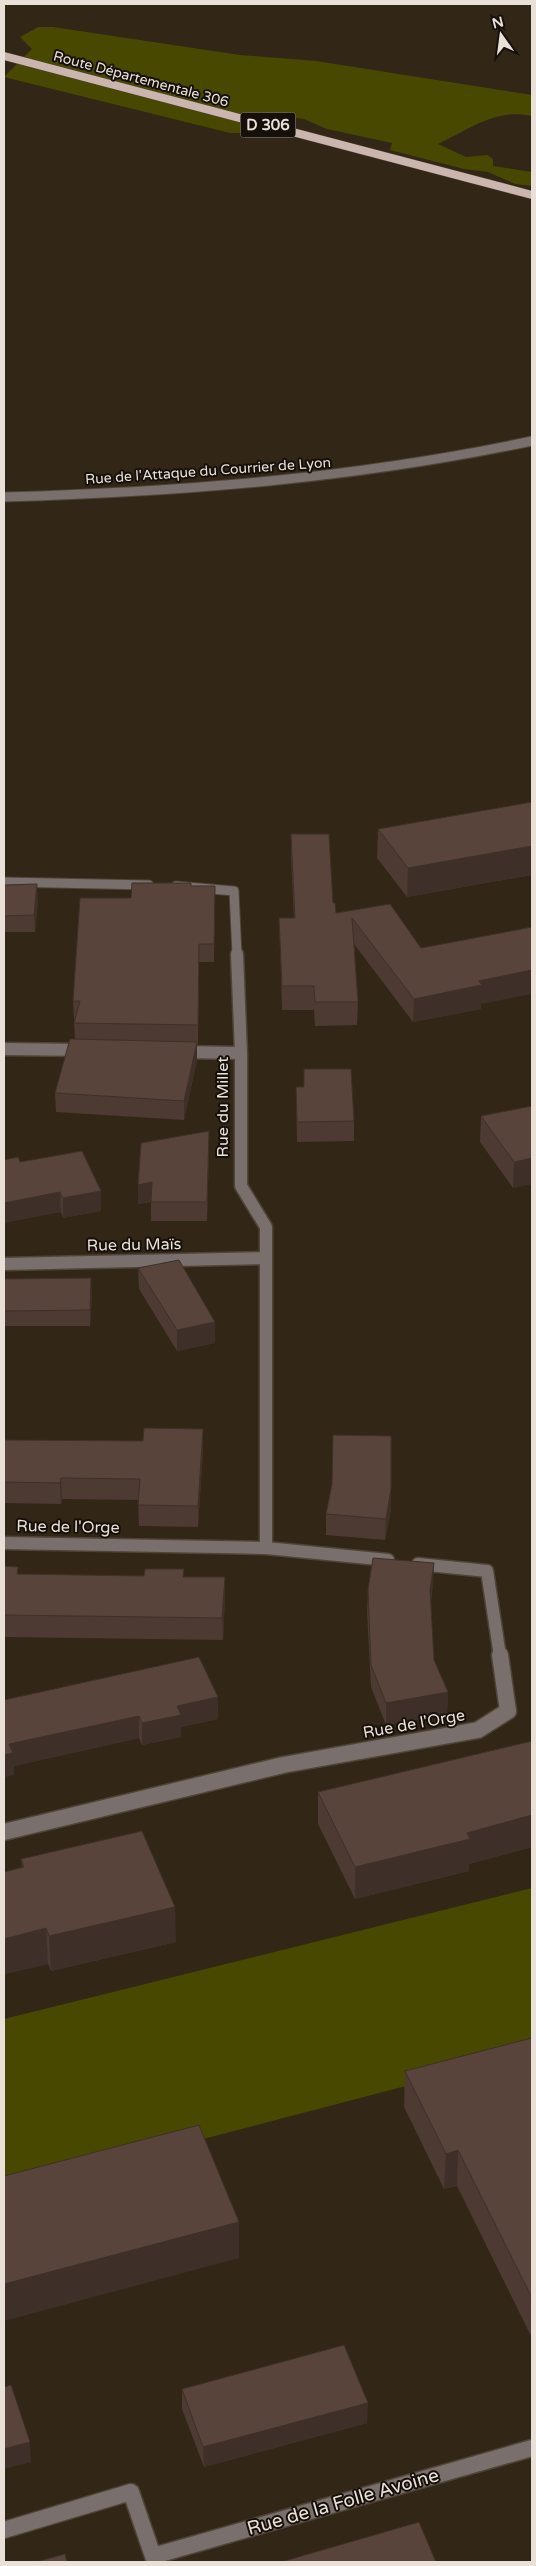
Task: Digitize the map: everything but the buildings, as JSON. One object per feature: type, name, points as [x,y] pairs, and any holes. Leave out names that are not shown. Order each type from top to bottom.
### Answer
[{"type":"main road","name":"Route Départementale 306","points":[[4,56],[532,195]]},
{"type":"street","name":"Rue de l'Attaque du Courrier de Lyon","points":[[4,497],[94,495],[276,483],[382,470],[530,444]]},
{"type":"street","name":"Rue du Millet","points":[[4,882],[163,885],[208,887],[234,891],[241,1053],[241,1186],[266,1227],[266,1548]]},
{"type":"street","points":[[4,1049],[94,1050]]},
{"type":"street","points":[[172,1052],[241,1053]]},
{"type":"street","name":"Rue du Maïs","points":[[4,1264],[265,1258]]},
{"type":"street","name":"Rue de l'Orge","points":[[4,1543],[266,1548],[487,1571],[508,1712],[478,1730],[283,1765],[4,1832]]},
{"type":"street","name":"Rue de la Folle Avoine","points":[[4,2530],[131,2492],[154,2559],[532,2448]]},
{"type":"shaded area","points":[[38,27],[53,27],[240,55],[316,61],[532,95],[532,116],[519,114],[495,117],[472,126],[438,144],[466,157],[487,155],[493,159],[493,166],[532,172],[532,186],[515,184],[488,172],[464,169],[390,150],[392,143],[327,129],[304,119],[270,115],[251,117],[251,133],[230,133],[4,77],[32,49],[20,37]]},
{"type":"shaded area","points":[[532,1888],[532,2053],[4,2191],[4,2019]]}]
